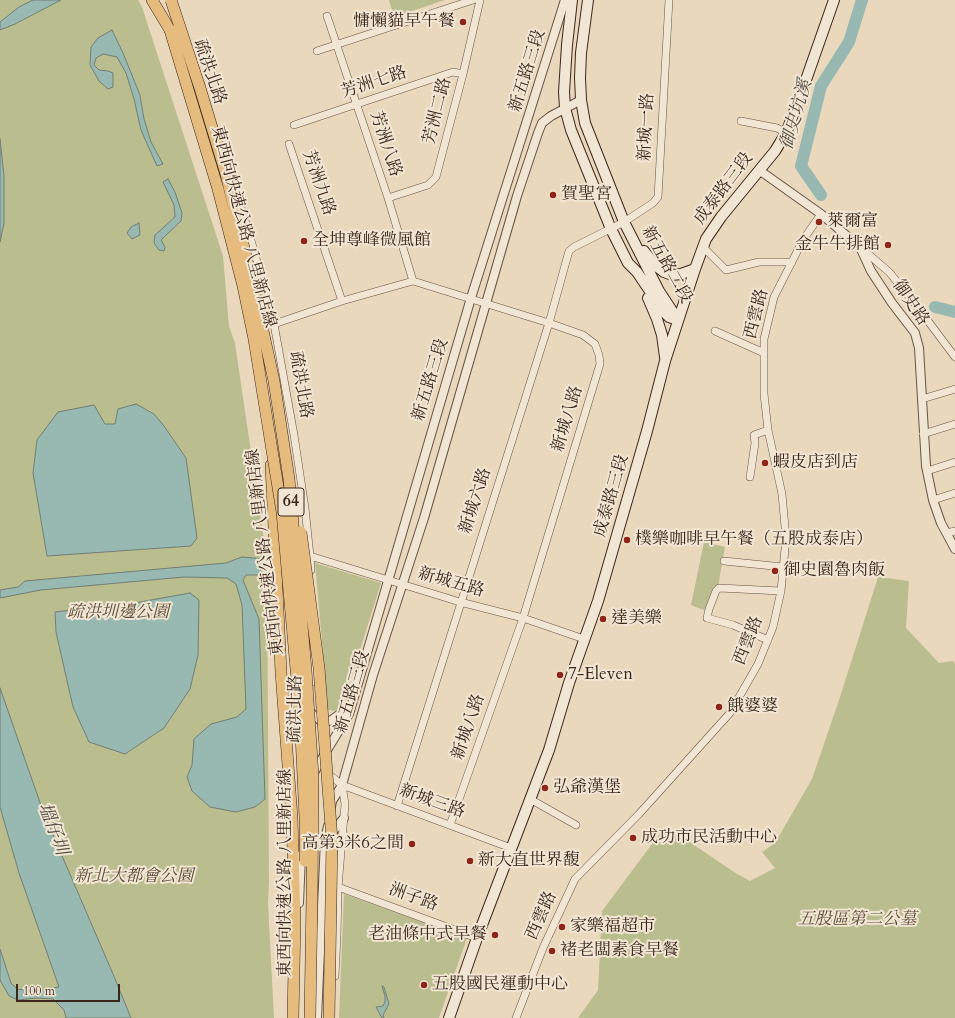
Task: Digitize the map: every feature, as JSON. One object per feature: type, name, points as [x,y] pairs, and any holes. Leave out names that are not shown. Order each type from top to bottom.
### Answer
[{"type":"highway","points":[[152,0],[170,30]]},
{"type":"highway","name":"東西向快速公路 八里新店線","points":[[160,0],[218,189],[243,286],[254,339],[282,512],[300,714],[305,818],[303,1018]]},
{"type":"highway","name":"東西向快速公路 八里新店線","points":[[171,0],[200,88],[228,182],[252,280],[274,381],[289,479],[306,670],[313,776],[310,1018]]},
{"type":"highway","points":[[271,447],[271,480],[281,672],[292,818],[295,920],[293,1018]]},
{"type":"highway","points":[[289,479],[300,525],[319,668],[332,840],[329,1018]]},
{"type":"main road","name":"新五路二段","points":[[572,0],[564,92],[565,108],[576,143],[611,229],[628,263],[637,272],[664,312],[669,317],[678,320]]},
{"type":"main road","name":"新五路二段","points":[[588,0],[581,53],[580,100],[586,123],[624,222],[659,291],[678,320]]},
{"type":"main road","name":"成泰路三段","points":[[448,1018],[548,750],[598,601],[622,520],[665,361],[706,239],[721,217],[775,150],[786,133],[834,0]]},
{"type":"main road","points":[[624,222],[648,257],[664,272],[672,275],[681,274],[695,269]]},
{"type":"main road","points":[[628,263],[657,319],[662,335],[665,361]]},
{"type":"street","name":"疏洪北路","points":[[167,0],[176,20],[238,197],[259,266],[274,324],[294,435],[310,556],[312,713],[309,751],[318,765],[342,785]]},
{"type":"street","points":[[317,51],[473,0]]},
{"type":"street","name":"芳洲二路","points":[[388,198],[428,185],[436,177],[463,74],[480,0]]},
{"type":"street","name":"新五路三段","points":[[318,765],[349,714],[471,298],[565,0]]},
{"type":"street","name":"新城一路","points":[[611,229],[653,203],[658,197],[669,0]]},
{"type":"street","name":"芳洲八路","points":[[327,16],[388,198],[413,282]]},
{"type":"street","name":"芳洲七路","points":[[294,125],[453,72],[463,74]]},
{"type":"street","name":"新五路三段","points":[[342,785],[373,676],[444,452],[517,196],[538,133],[542,123],[551,116],[580,100]]},
{"type":"street","points":[[741,121],[777,128],[786,133]]},
{"type":"street","name":"芳洲九路","points":[[289,144],[342,301]]},
{"type":"street","name":"御史路","points":[[759,170],[821,214],[860,247],[871,272],[915,333],[919,348],[927,471],[933,500],[940,523],[951,532],[955,548]]},
{"type":"street","name":"西雲路","points":[[516,1018],[543,948],[575,879],[639,814],[730,713],[758,664],[773,627],[781,591],[786,538],[782,494],[768,430],[764,394],[764,339],[774,297],[803,240],[821,214]]},
{"type":"street","name":"新城六路","points":[[397,806],[549,323],[570,251],[574,247],[611,229]]},
{"type":"street","points":[[703,247],[726,270],[759,262],[792,262]]},
{"type":"street","points":[[860,247],[889,272],[955,357]]},
{"type":"street","points":[[274,324],[342,301],[413,282]]},
{"type":"street","name":"新城八路","points":[[413,282],[471,298],[583,335],[595,344],[599,355],[600,364],[523,618],[450,824]]},
{"type":"street","points":[[715,331],[764,353]]},
{"type":"street","points":[[922,399],[955,389]]},
{"type":"street","points":[[924,434],[955,424]]},
{"type":"street","points":[[750,477],[755,443],[754,435],[768,430]]},
{"type":"street","points":[[927,471],[955,462]]},
{"type":"street","points":[[933,500],[955,493]]},
{"type":"street","name":"新城五路","points":[[310,556],[460,602],[523,618],[584,639]]},
{"type":"street","points":[[724,561],[783,566]]},
{"type":"street","points":[[768,640],[733,625],[707,618],[709,609],[719,588],[781,591]]},
{"type":"street","points":[[312,713],[321,721],[330,721],[350,707]]},
{"type":"street","name":"疏洪北路","points":[[297,1018],[302,802],[318,765]]},
{"type":"street","points":[[332,1018],[338,887],[345,804],[342,785]]},
{"type":"street","points":[[317,1018],[325,840],[332,800],[342,785]]},
{"type":"street","name":"新城三路","points":[[342,785],[511,848]]},
{"type":"street","points":[[530,799],[576,825]]},
{"type":"street","points":[[325,840],[344,818]]},
{"type":"street","name":"洲子路","points":[[338,887],[477,938]]},
{"type":"green space","name":"疏洪圳邊公園","points":[[0,0],[138,0],[142,7],[223,256],[229,326],[235,343],[267,561],[268,903],[274,1018],[0,1018]]},
{"type":"green space","points":[[389,0],[445,0],[394,17]]},
{"type":"green space","points":[[704,542],[725,547],[718,587],[706,611],[691,605]]},
{"type":"green space","points":[[315,563],[381,583],[343,704],[335,711],[328,710]]},
{"type":"green space","name":"五股區第二公墓","points":[[878,577],[909,581],[906,628],[939,663],[953,661],[955,664],[955,1018],[578,1018],[598,990],[602,911],[664,828],[688,841],[750,881],[775,868],[762,852],[775,843],[812,779]]},
{"type":"green space","points":[[344,894],[467,938],[439,1018],[339,1018]]},
{"type":"water","points":[[33,0],[61,0],[15,24],[0,30],[0,22],[19,7]]},
{"type":"water","points":[[112,30],[140,95],[144,119],[151,142],[163,164],[157,166],[141,130],[126,73],[117,57],[103,54],[96,58],[94,65],[99,70],[113,73],[113,87],[108,89],[99,81],[90,65],[91,47],[98,38]]},
{"type":"water","points":[[0,139],[4,176],[4,223],[0,242]]},
{"type":"water","points":[[168,179],[175,192],[182,213],[181,221],[161,240],[165,247],[164,251],[159,250],[154,243],[155,235],[175,217],[174,205],[163,182]]},
{"type":"water","points":[[139,223],[140,235],[132,239],[127,233],[131,227]]},
{"type":"water","points":[[136,404],[154,414],[186,458],[197,538],[191,546],[47,556],[33,473],[37,440],[58,412],[94,405],[105,424],[115,424],[118,409]]},
{"type":"water","points":[[242,557],[265,559],[266,575],[246,575],[243,580],[259,619],[265,799],[255,807],[236,812],[210,807],[192,791],[187,777],[192,765],[194,739],[211,724],[237,717],[246,709],[242,605],[236,584],[227,578],[184,577],[41,590],[0,598],[0,590],[18,587],[25,581],[226,563]]},
{"type":"water","points":[[190,593],[199,600],[198,655],[190,689],[164,728],[125,754],[89,742],[73,707],[56,632],[55,612],[105,606],[123,613],[129,604]]},
{"type":"water","points":[[0,688],[44,814],[131,1018],[66,1018],[64,1010],[53,999],[37,998],[18,1000],[9,996],[0,980],[0,949],[11,983],[17,989],[34,991],[59,987],[19,873],[0,807]]},
{"type":"water","points":[[382,986],[384,987],[389,1004],[383,1015],[384,1018],[382,1018],[376,1007],[383,1006],[385,1002]]},
{"type":"waterway","name":"御史坑溪","points":[[821,195],[801,166],[821,86],[849,42],[862,0]]},
{"type":"waterway","name":"御史坑溪","points":[[935,307],[955,312]]},
{"type":"place","name":"慵懶貓早午餐","points":[[463,22]]},
{"type":"place","name":"賀聖宮","points":[[553,195]]},
{"type":"place","name":"萊爾富","points":[[819,222]]},
{"type":"place","name":"全坤尊峰微風館","points":[[304,241]]},
{"type":"place","name":"金牛牛排館","points":[[888,245]]},
{"type":"place","name":"蝦皮店到店","points":[[765,463]]},
{"type":"place","name":"樸樂咖啡早午餐（五股成泰店）","points":[[627,540]]},
{"type":"place","name":"御史園魯肉飯","points":[[775,571]]},
{"type":"place","name":"達美樂","points":[[603,619]]},
{"type":"place","name":"7-Eleven","points":[[560,675]]},
{"type":"place","name":"餓婆婆","points":[[719,707]]},
{"type":"place","name":"弘爺漢堡","points":[[545,788]]},
{"type":"place","name":"成功市民活動中心","points":[[633,838]]},
{"type":"place","name":"高第3米6之間","points":[[412,844]]},
{"type":"place","name":"新大直世界馥","points":[[470,861]]},
{"type":"place","name":"家樂福超市","points":[[562,927]]},
{"type":"place","name":"老油條中式早餐","points":[[495,935]]},
{"type":"place","name":"褚老闆素食早餐","points":[[552,951]]},
{"type":"place","name":"五股國民運動中心","points":[[424,985]]},
{"type":"water label","name":"塭仔圳","points":[[52,829]]},
{"type":"park label","name":"新北大都會公園","points":[[134,877]]}]
